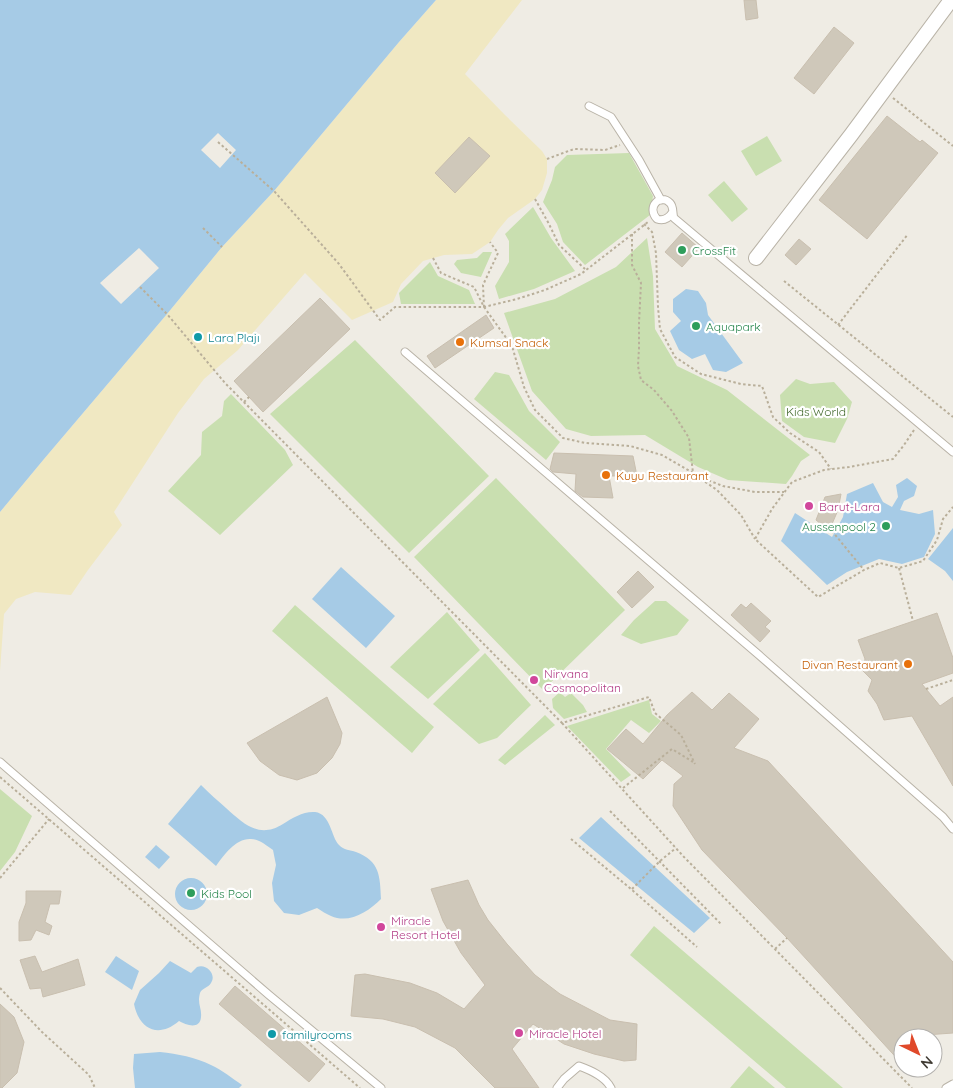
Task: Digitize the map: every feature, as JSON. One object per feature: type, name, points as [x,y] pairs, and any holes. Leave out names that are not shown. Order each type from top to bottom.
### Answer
[{"type":"street","points":[[756,258],[951,0]]},
{"type":"lane","points":[[589,106],[611,117],[639,160],[661,200]]},
{"type":"lane","points":[[672,214],[667,219],[660,220],[654,216],[652,209],[655,203],[661,200],[668,202],[672,207],[674,218],[953,452]]},
{"type":"lane","points":[[406,352],[766,662],[943,818],[953,829]]},
{"type":"lane","points":[[0,762],[269,995],[381,1088]]},
{"type":"lane","points":[[557,1088],[579,1066],[591,1071],[608,1083],[611,1088]]},
{"type":"lane","points":[[946,1088],[953,1084]]},
{"type":"path","points":[[884,90],[953,146]]},
{"type":"path","points":[[218,142],[274,191],[339,264],[380,320],[395,307],[484,307],[545,290],[581,274],[654,216]]},
{"type":"path","points":[[547,159],[574,149],[605,150],[628,143]]},
{"type":"path","points":[[535,199],[559,245],[586,270]]},
{"type":"path","points":[[644,224],[652,232],[656,253],[660,329],[675,357],[701,374],[741,384],[762,386],[773,416],[790,433],[819,452],[832,469]]},
{"type":"path","points":[[203,228],[222,247]]},
{"type":"path","points":[[632,234],[632,264],[641,283],[638,366],[640,380],[654,390],[672,411],[689,438],[693,473],[717,490],[741,515],[755,539],[818,597],[864,570],[880,563],[899,568],[923,561],[937,540],[943,519],[953,507]]},
{"type":"path","points":[[838,325],[908,234]]},
{"type":"path","points":[[484,307],[483,284],[498,253],[490,242]]},
{"type":"path","points":[[433,258],[441,273],[474,286],[484,307],[512,346],[524,387],[534,410],[563,438],[585,443],[630,446],[662,454],[700,477],[723,486],[754,492],[784,492]]},
{"type":"path","points":[[784,281],[953,417]]},
{"type":"path","points":[[140,287],[167,314],[225,383],[562,723],[676,848],[912,1088]]},
{"type":"path","points":[[244,402],[250,398]]},
{"type":"path","points":[[755,539],[772,509],[792,482],[824,470],[893,459],[915,428]]},
{"type":"path","points":[[832,531],[864,570]]},
{"type":"path","points":[[899,568],[913,622]]},
{"type":"path","points":[[926,689],[953,680]]},
{"type":"path","points":[[562,723],[650,697],[655,713],[680,735],[695,764],[672,749],[622,789]]},
{"type":"path","points":[[0,777],[360,1088]]},
{"type":"path","points":[[610,811],[721,924]]},
{"type":"path","points":[[0,878],[49,819]]},
{"type":"path","points":[[571,839],[697,947]]},
{"type":"path","points":[[631,889],[676,848]]},
{"type":"path","points":[[775,949],[787,938]]},
{"type":"path","points":[[0,988],[42,1032],[89,1075],[95,1088]]},
{"type":"green space","points":[[767,136],[782,161],[756,176],[741,151]]},
{"type":"green space","points":[[629,153],[653,196],[650,215],[585,265],[563,242],[557,224],[543,202],[555,167],[567,155]]},
{"type":"green space","points":[[724,181],[748,209],[732,222],[708,195]]},
{"type":"green space","points":[[533,207],[551,238],[575,271],[534,289],[499,299],[495,286],[509,262],[509,241],[505,234]]},
{"type":"green space","points":[[647,238],[653,276],[655,329],[677,366],[727,390],[810,455],[801,461],[786,484],[728,480],[698,467],[645,435],[591,436],[566,429],[532,391],[504,313],[555,299],[616,267]]},
{"type":"green space","points":[[483,252],[492,252],[481,277],[461,273],[454,264],[457,260],[477,258]]},
{"type":"green space","points":[[430,262],[438,276],[469,290],[475,304],[401,304],[399,293]]},
{"type":"green space","points":[[355,340],[489,476],[409,553],[270,414]]},
{"type":"green space","points":[[495,372],[509,375],[529,411],[560,442],[546,460],[474,399]]},
{"type":"green space","name":"Kids World","points":[[796,379],[810,384],[834,382],[852,402],[847,419],[835,443],[804,437],[782,421],[780,395]]},
{"type":"green space","points":[[231,394],[285,450],[293,465],[220,535],[168,491],[201,455],[202,432],[222,416],[224,401]]},
{"type":"green space","points":[[496,478],[625,610],[543,690],[414,557]]},
{"type":"green space","points":[[655,601],[666,601],[689,620],[677,635],[641,644],[621,635],[634,620]]},
{"type":"green space","points":[[295,605],[434,727],[412,753],[272,631]]},
{"type":"green space","points":[[447,612],[480,650],[428,699],[390,667]]},
{"type":"green space","points":[[485,653],[531,705],[497,738],[479,744],[433,704]]},
{"type":"green space","points":[[560,692],[565,697],[571,693],[587,712],[564,719],[553,708],[552,699]]},
{"type":"green space","points":[[649,700],[652,714],[661,721],[649,733],[631,720],[606,749],[631,775],[621,782],[567,726]]},
{"type":"green space","points":[[545,715],[555,725],[505,765],[498,760]]},
{"type":"green space","points":[[0,789],[32,816],[15,852],[0,871]]},
{"type":"green space","points":[[654,926],[843,1088],[786,1088],[630,955]]},
{"type":"green space","points":[[749,1066],[775,1088],[730,1088]]},
{"type":"sand","name":"Lara Plajı","points":[[436,0],[522,0],[465,74],[542,151],[547,159],[547,173],[542,190],[535,199],[508,218],[490,242],[472,254],[444,255],[423,261],[401,284],[393,302],[352,320],[305,273],[238,350],[204,379],[178,413],[114,512],[122,525],[71,595],[35,592],[16,599],[4,614],[0,671],[0,512],[222,247],[274,191]]},
{"type":"water","points":[[0,0],[436,0],[274,191],[222,247],[0,512]]},
{"type":"water","name":"Aquapark","points":[[686,289],[698,291],[706,303],[708,315],[743,363],[726,372],[713,370],[705,354],[692,359],[679,350],[670,331],[681,321],[673,312],[673,299]]},
{"type":"water","name":"Aussenpool 2","points":[[907,478],[917,486],[914,496],[904,501],[900,510],[919,514],[933,510],[935,534],[924,557],[902,564],[879,559],[847,572],[827,585],[781,541],[795,513],[832,537],[843,517],[847,494],[873,483],[883,502],[892,507],[898,497],[896,485]]},
{"type":"water","points":[[953,528],[953,581],[945,571],[928,559]]},
{"type":"water","points":[[341,567],[395,616],[366,648],[312,599]]},
{"type":"water","points":[[201,785],[239,819],[252,828],[259,830],[274,828],[302,814],[315,812],[320,814],[328,821],[339,845],[364,856],[374,865],[379,876],[381,899],[364,912],[345,919],[331,916],[317,908],[299,915],[284,913],[274,901],[272,883],[276,865],[273,850],[257,840],[246,839],[235,844],[216,866],[168,824]]},
{"type":"water","points":[[601,817],[710,918],[694,933],[579,838]]},
{"type":"water","points":[[156,845],[170,857],[159,869],[145,857]]},
{"type":"water","name":"Kids Pool","points":[[191,878],[197,879],[202,883],[206,888],[206,900],[202,905],[197,909],[191,910],[185,909],[180,905],[176,900],[175,894],[176,888],[180,883],[185,879]]},
{"type":"water","points":[[116,956],[139,971],[132,990],[105,972]]},
{"type":"water","points":[[170,961],[191,973],[200,966],[207,968],[212,973],[212,980],[210,985],[200,993],[201,1017],[198,1024],[189,1025],[179,1021],[164,1029],[151,1029],[140,1020],[134,1004],[140,990]]},
{"type":"water","points":[[160,1052],[186,1056],[205,1062],[242,1085],[239,1088],[135,1088],[134,1054]]},
{"type":"pier","points":[[218,133],[236,150],[220,168],[201,150]]},
{"type":"pier","points":[[139,248],[159,268],[121,304],[100,283]]},
{"type":"building","points":[[744,0],[756,0],[758,18],[746,20]]},
{"type":"building","points":[[834,27],[854,43],[814,94],[794,78]]},
{"type":"building","points":[[887,116],[920,142],[922,140],[938,153],[867,239],[819,200]]},
{"type":"building","points":[[469,137],[490,156],[455,193],[435,173]]},
{"type":"building","name":"CrossFit","points":[[682,233],[699,248],[682,267],[665,252]]},
{"type":"building","points":[[799,239],[811,249],[796,265],[785,255]]},
{"type":"building","points":[[320,298],[350,329],[263,412],[234,381]]},
{"type":"building","name":"Kumsal Snack","points":[[486,315],[494,328],[435,368],[427,356]]},
{"type":"building","name":"Kuyu Restaurant","points":[[554,453],[633,456],[637,476],[609,476],[613,498],[583,497],[575,491],[576,474],[553,472],[550,469]]},
{"type":"building","points":[[841,494],[838,510],[832,524],[826,528],[816,520],[825,497]]},
{"type":"building","points":[[638,571],[654,587],[632,608],[617,592]]},
{"type":"building","points":[[751,603],[771,621],[765,627],[770,631],[760,642],[731,615],[741,604],[746,608]]},
{"type":"building","name":"Divan Restaurant","points":[[937,613],[953,658],[953,673],[922,684],[940,706],[953,697],[953,786],[912,716],[884,720],[877,704],[868,691],[872,680],[862,670],[865,659],[858,640]]},
{"type":"building","points":[[692,692],[712,710],[729,693],[759,719],[734,748],[768,761],[953,962],[953,1033],[943,1034],[943,1028],[893,1028],[893,1054],[787,938],[702,850],[673,806],[674,784],[683,776],[662,760],[643,779],[607,749],[626,729],[643,744],[667,715]]},
{"type":"building","points":[[327,697],[342,733],[340,744],[332,758],[317,773],[297,780],[279,775],[260,761],[247,743]]},
{"type":"building","points":[[468,880],[488,920],[535,975],[560,994],[610,1020],[637,1024],[636,1060],[624,1061],[564,1044],[533,1024],[512,1049],[539,1088],[495,1088],[455,1048],[415,1027],[383,1019],[351,1016],[355,975],[365,974],[410,983],[437,993],[464,1009],[485,985],[461,953],[443,921],[431,889]]},
{"type":"building","points":[[26,891],[61,891],[59,904],[50,904],[45,922],[52,926],[49,935],[36,930],[31,940],[19,941],[19,922],[26,903]]},
{"type":"building","points":[[35,956],[42,972],[78,959],[85,985],[43,997],[41,988],[30,989],[20,960]]},
{"type":"building","name":"familyrooms","points":[[235,986],[325,1064],[309,1082],[219,1004]]},
{"type":"building","points":[[0,1004],[14,1017],[24,1042],[17,1073],[2,1088],[0,1088]]},
{"type":"place","name":"CrossFit","points":[[682,250]]},
{"type":"place","name":"Aquapark","points":[[696,326]]},
{"type":"place","name":"Lara Plajı","points":[[198,337]]},
{"type":"place","name":"Kumsal Snack","points":[[460,342]]},
{"type":"place","name":"Kuyu Restaurant","points":[[606,475]]},
{"type":"place","name":"Barut-Lara","points":[[809,506]]},
{"type":"place","name":"Aussenpool 2","points":[[886,526]]},
{"type":"place","name":"Divan Restaurant","points":[[908,664]]},
{"type":"place","name":"Nirvana Cosmopolitan","points":[[534,680]]},
{"type":"place","name":"Kids Pool","points":[[191,893]]},
{"type":"place","name":"Miracle Resort Hotel","points":[[381,927]]},
{"type":"place","name":"Miracle Hotel","points":[[519,1033]]},
{"type":"place","name":"familyrooms","points":[[272,1034]]}]
